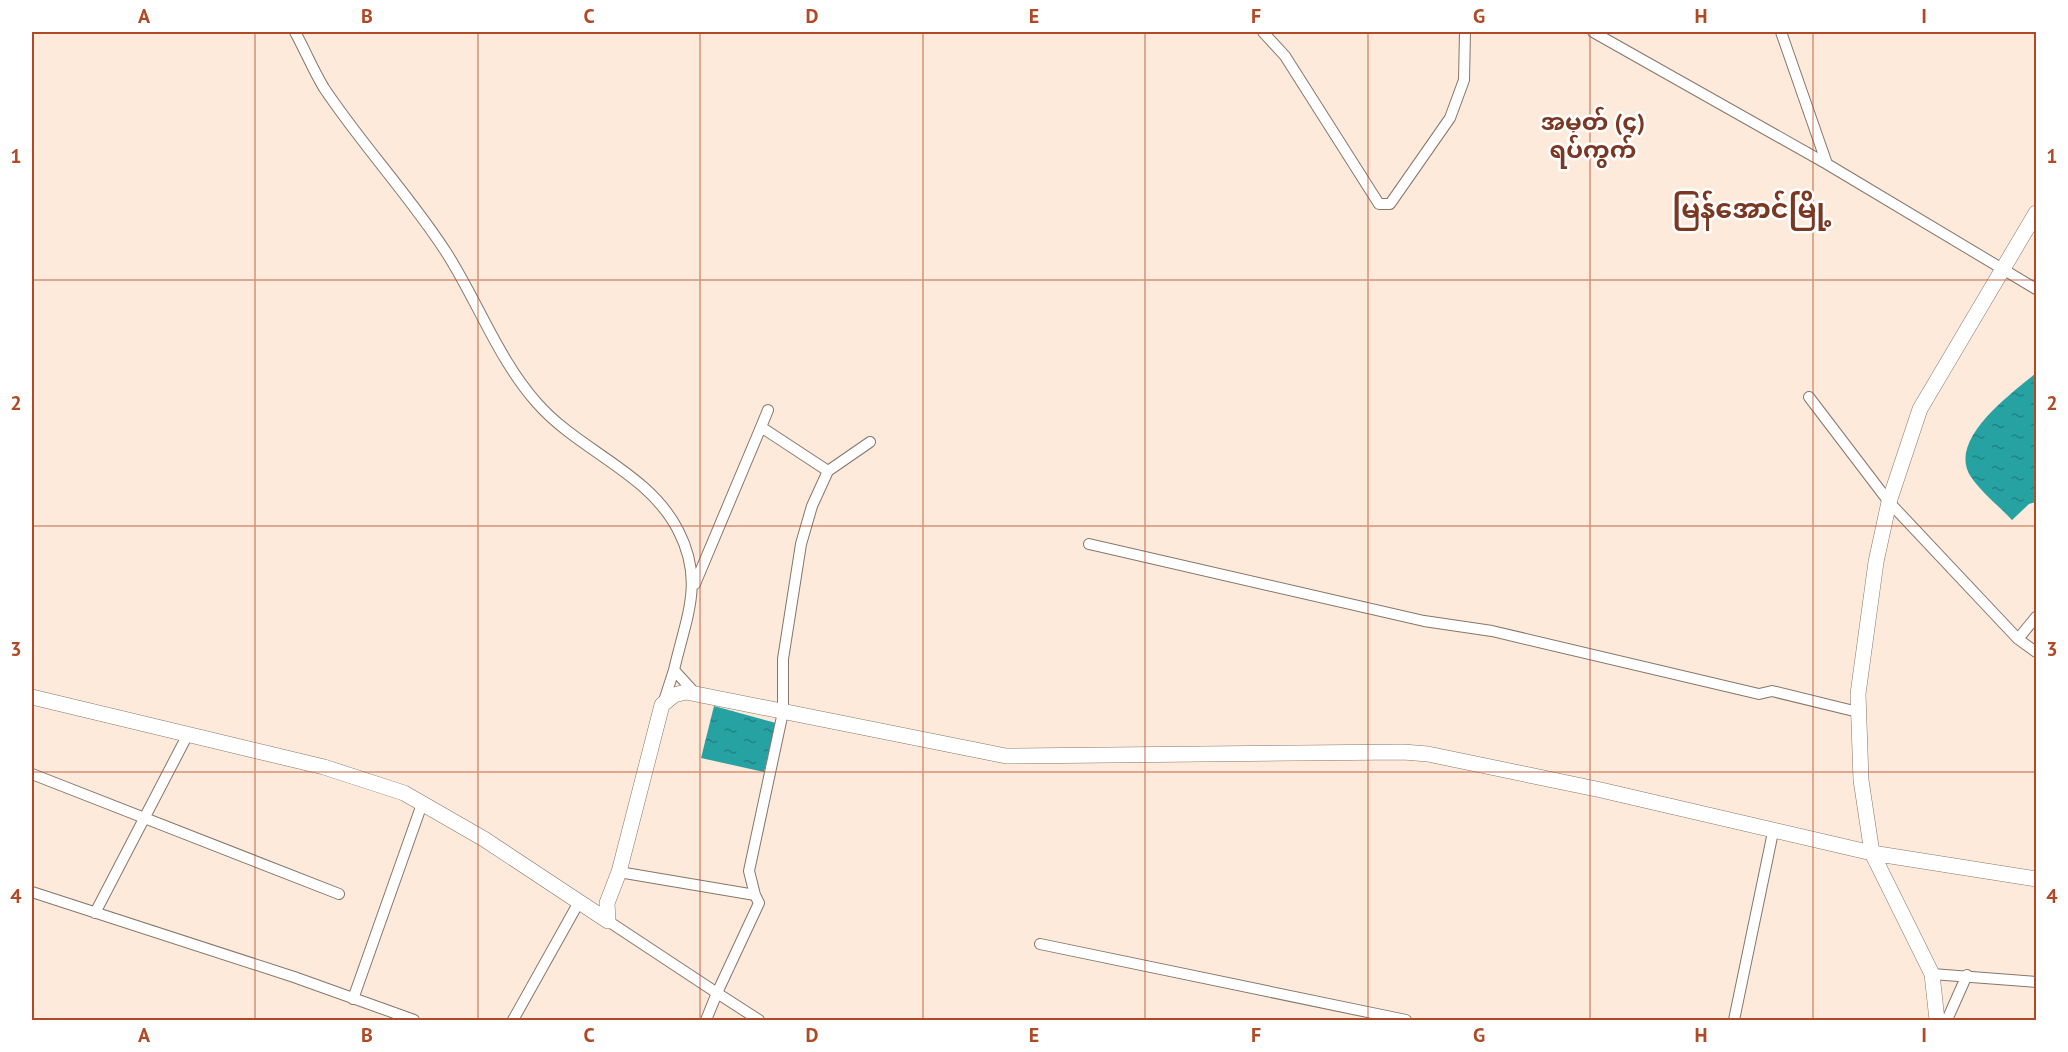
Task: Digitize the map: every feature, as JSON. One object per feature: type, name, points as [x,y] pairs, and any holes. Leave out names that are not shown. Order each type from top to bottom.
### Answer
[{"type":"street","points":[[295,32],[324,87],[445,251],[516,378],[540,406],[640,484],[663,506],[679,531],[692,567],[694,587]]},
{"type":"street","points":[[1263,32],[1285,56],[1379,204],[1390,204],[1450,118],[1464,80],[1465,32]]},
{"type":"street","points":[[1593,32],[1827,164],[2037,289]]},
{"type":"street","points":[[1781,32],[1827,164]]},
{"type":"street","points":[[1937,1020],[1932,974],[1872,853],[1861,780],[1858,694],[1875,573],[1889,502],[1920,409],[2037,213]]},
{"type":"street","points":[[1809,397],[1889,502],[2018,639],[2037,652]]},
{"type":"street","points":[[608,921],[607,903],[619,872],[694,587],[768,410]]},
{"type":"street","points":[[761,427],[828,471]]},
{"type":"street","points":[[706,1020],[759,903],[749,871],[783,712],[783,659],[801,544],[812,506],[828,471],[870,442]]},
{"type":"street","points":[[1089,544],[1424,621],[1492,631],[1759,694],[1772,692],[1858,712]]},
{"type":"street","points":[[2018,639],[2037,617]]},
{"type":"street","points":[[674,670],[694,692]]},
{"type":"street","points":[[662,705],[674,695],[694,692],[1006,756],[1403,752],[1428,754],[1601,790],[1773,832],[1872,853],[2037,879]]},
{"type":"street","points":[[32,697],[324,767],[404,794],[484,839],[759,1020]]},
{"type":"street","points":[[95,913],[187,736]]},
{"type":"street","points":[[32,774],[142,819],[339,894]]},
{"type":"street","points":[[352,999],[422,804]]},
{"type":"street","points":[[1734,1020],[1773,832]]},
{"type":"street","points":[[619,872],[755,895]]},
{"type":"street","points":[[32,892],[414,1020]]},
{"type":"street","points":[[513,1020],[579,902]]},
{"type":"street","points":[[1040,944],[1406,1020]]},
{"type":"street","points":[[1932,974],[2037,982]]},
{"type":"street","points":[[1947,1020],[1967,975]]},
{"type":"water","points":[[2036,373],[2036,502],[2029,504],[2012,520],[1971,477],[1966,463],[1967,448],[1974,433],[1985,419],[2012,392]]},
{"type":"water","points":[[714,706],[776,723],[764,772],[701,758]]},
{"type":"district","name":"အမှတ် (၄) ရပ်ကွက်","points":[[1593,136]]},
{"type":"district","name":"မြန်အောင်မြို့","points":[[1752,209]]}]
